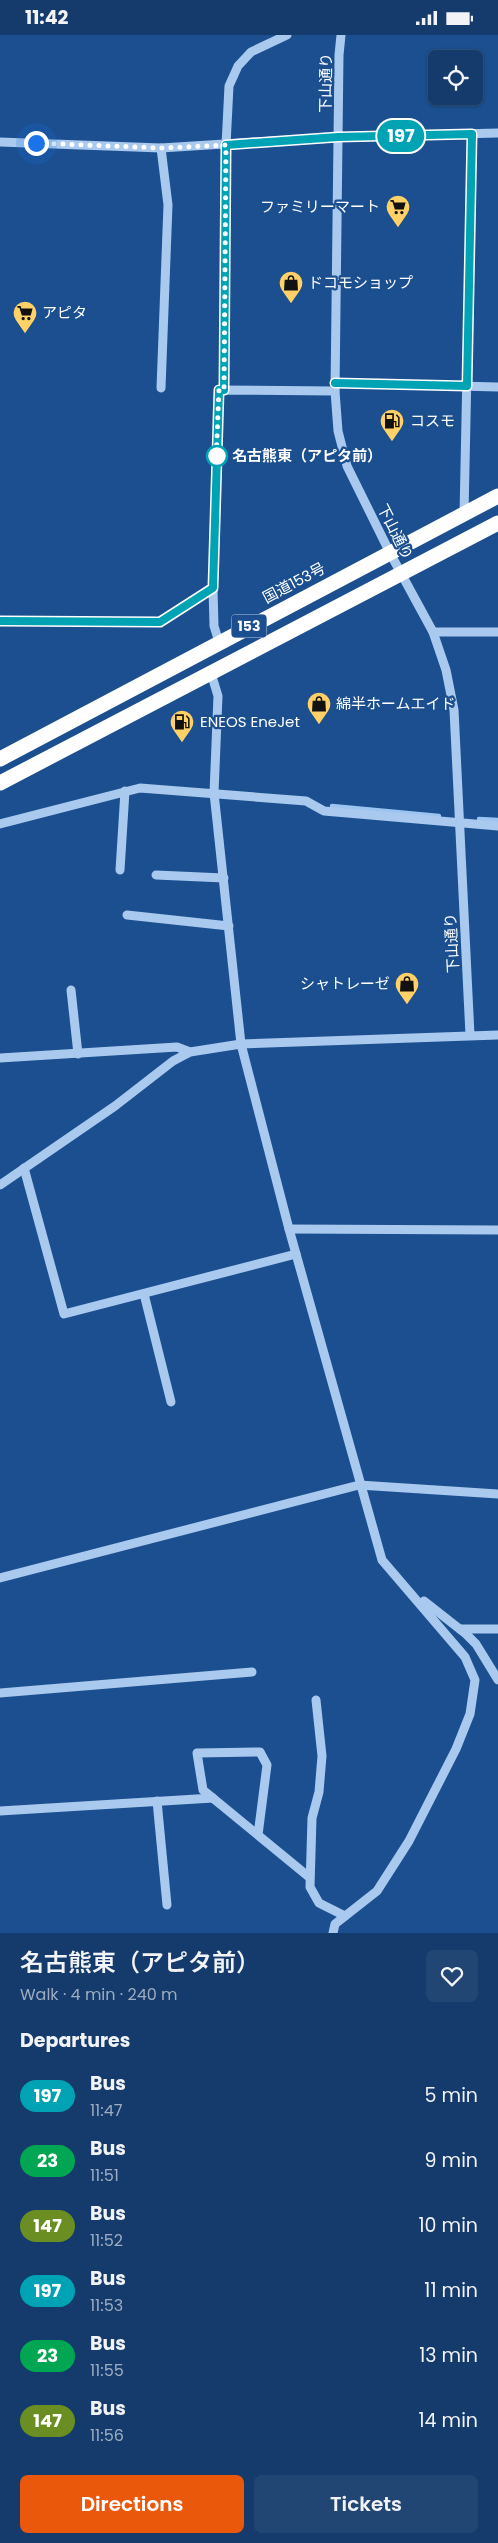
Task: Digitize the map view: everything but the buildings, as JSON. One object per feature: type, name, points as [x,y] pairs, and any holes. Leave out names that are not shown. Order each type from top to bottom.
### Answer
[{"type":"highway","name":"国道153号","points":[[0,759],[498,496]]},
{"type":"highway","name":"153","points":[[0,783],[498,523]]},
{"type":"street","points":[[224,390],[226,145],[229,86],[238,66],[252,52],[287,35]]},
{"type":"street","name":"下山通り","points":[[341,35],[335,387],[338,431],[347,466],[390,553],[433,632],[446,670],[454,710],[470,1035]]},
{"type":"street","points":[[0,142],[161,148],[338,137],[498,133]]},
{"type":"street","points":[[464,514],[472,134]]},
{"type":"street","points":[[161,148],[168,205],[161,388]]},
{"type":"street","points":[[219,642],[214,626],[213,588],[219,390],[335,387],[498,387]]},
{"type":"street","points":[[0,621],[160,622],[213,588]]},
{"type":"street","points":[[433,632],[498,632]]},
{"type":"street","points":[[211,673],[218,696],[214,793],[241,1044],[289,1229],[359,1485],[382,1561],[410,1590],[465,1657],[475,1680],[473,1702],[456,1749],[409,1841],[377,1891],[335,1924],[333,1933]]},
{"type":"street","points":[[0,824],[140,788],[306,801],[324,811],[498,826]]},
{"type":"street","points":[[120,870],[125,791]]},
{"type":"street","points":[[156,875],[224,878]]},
{"type":"street","points":[[127,915],[229,925]]},
{"type":"street","points":[[71,990],[78,1054]]},
{"type":"street","points":[[0,1185],[115,1106],[173,1061],[190,1052],[241,1044],[498,1035]]},
{"type":"street","points":[[0,1058],[178,1047],[190,1052]]},
{"type":"street","points":[[24,1168],[64,1314],[296,1254]]},
{"type":"street","points":[[289,1229],[498,1230]]},
{"type":"street","points":[[144,1294],[171,1402]]},
{"type":"street","points":[[0,1578],[359,1485],[498,1494]]},
{"type":"street","points":[[410,1590],[476,1644],[498,1680]]},
{"type":"street","points":[[460,1629],[498,1629]]},
{"type":"street","points":[[0,1693],[252,1672]]},
{"type":"street","points":[[316,1701],[322,1756],[319,1792],[312,1818],[310,1887],[319,1903],[345,1916]]},
{"type":"street","points":[[258,1835],[267,1765],[260,1752],[197,1753],[203,1790],[212,1798],[310,1877]]},
{"type":"street","points":[[0,1811],[212,1798]]},
{"type":"street","points":[[157,1801],[167,1905]]},
{"type":"waterway","points":[[332,806],[439,816]]},
{"type":"waterway","points":[[479,819],[498,820]]},
{"type":"bus line","name":"197","points":[[0,621],[160,622],[213,588],[219,390],[224,390],[226,145],[338,137],[472,134],[467,386],[335,383]]},
{"type":"place","name":"ファミリーマート","points":[[398,228]]},
{"type":"place","name":"ドコモショップ","points":[[291,304]]},
{"type":"place","name":"アピタ","points":[[25,334]]},
{"type":"place","name":"コスモ","points":[[392,442]]},
{"type":"place","name":"名古熊東（アピタ前）","points":[[217,456]]},
{"type":"place","name":"綿半ホームエイド","points":[[319,725]]},
{"type":"place","name":"ENEOS EneJet","points":[[182,743]]},
{"type":"place","name":"シャトレーゼ","points":[[407,1005]]},
{"type":"route","points":[[36,143],[161,148],[226,145],[224,390],[219,390],[216,461],[217,456]]}]
